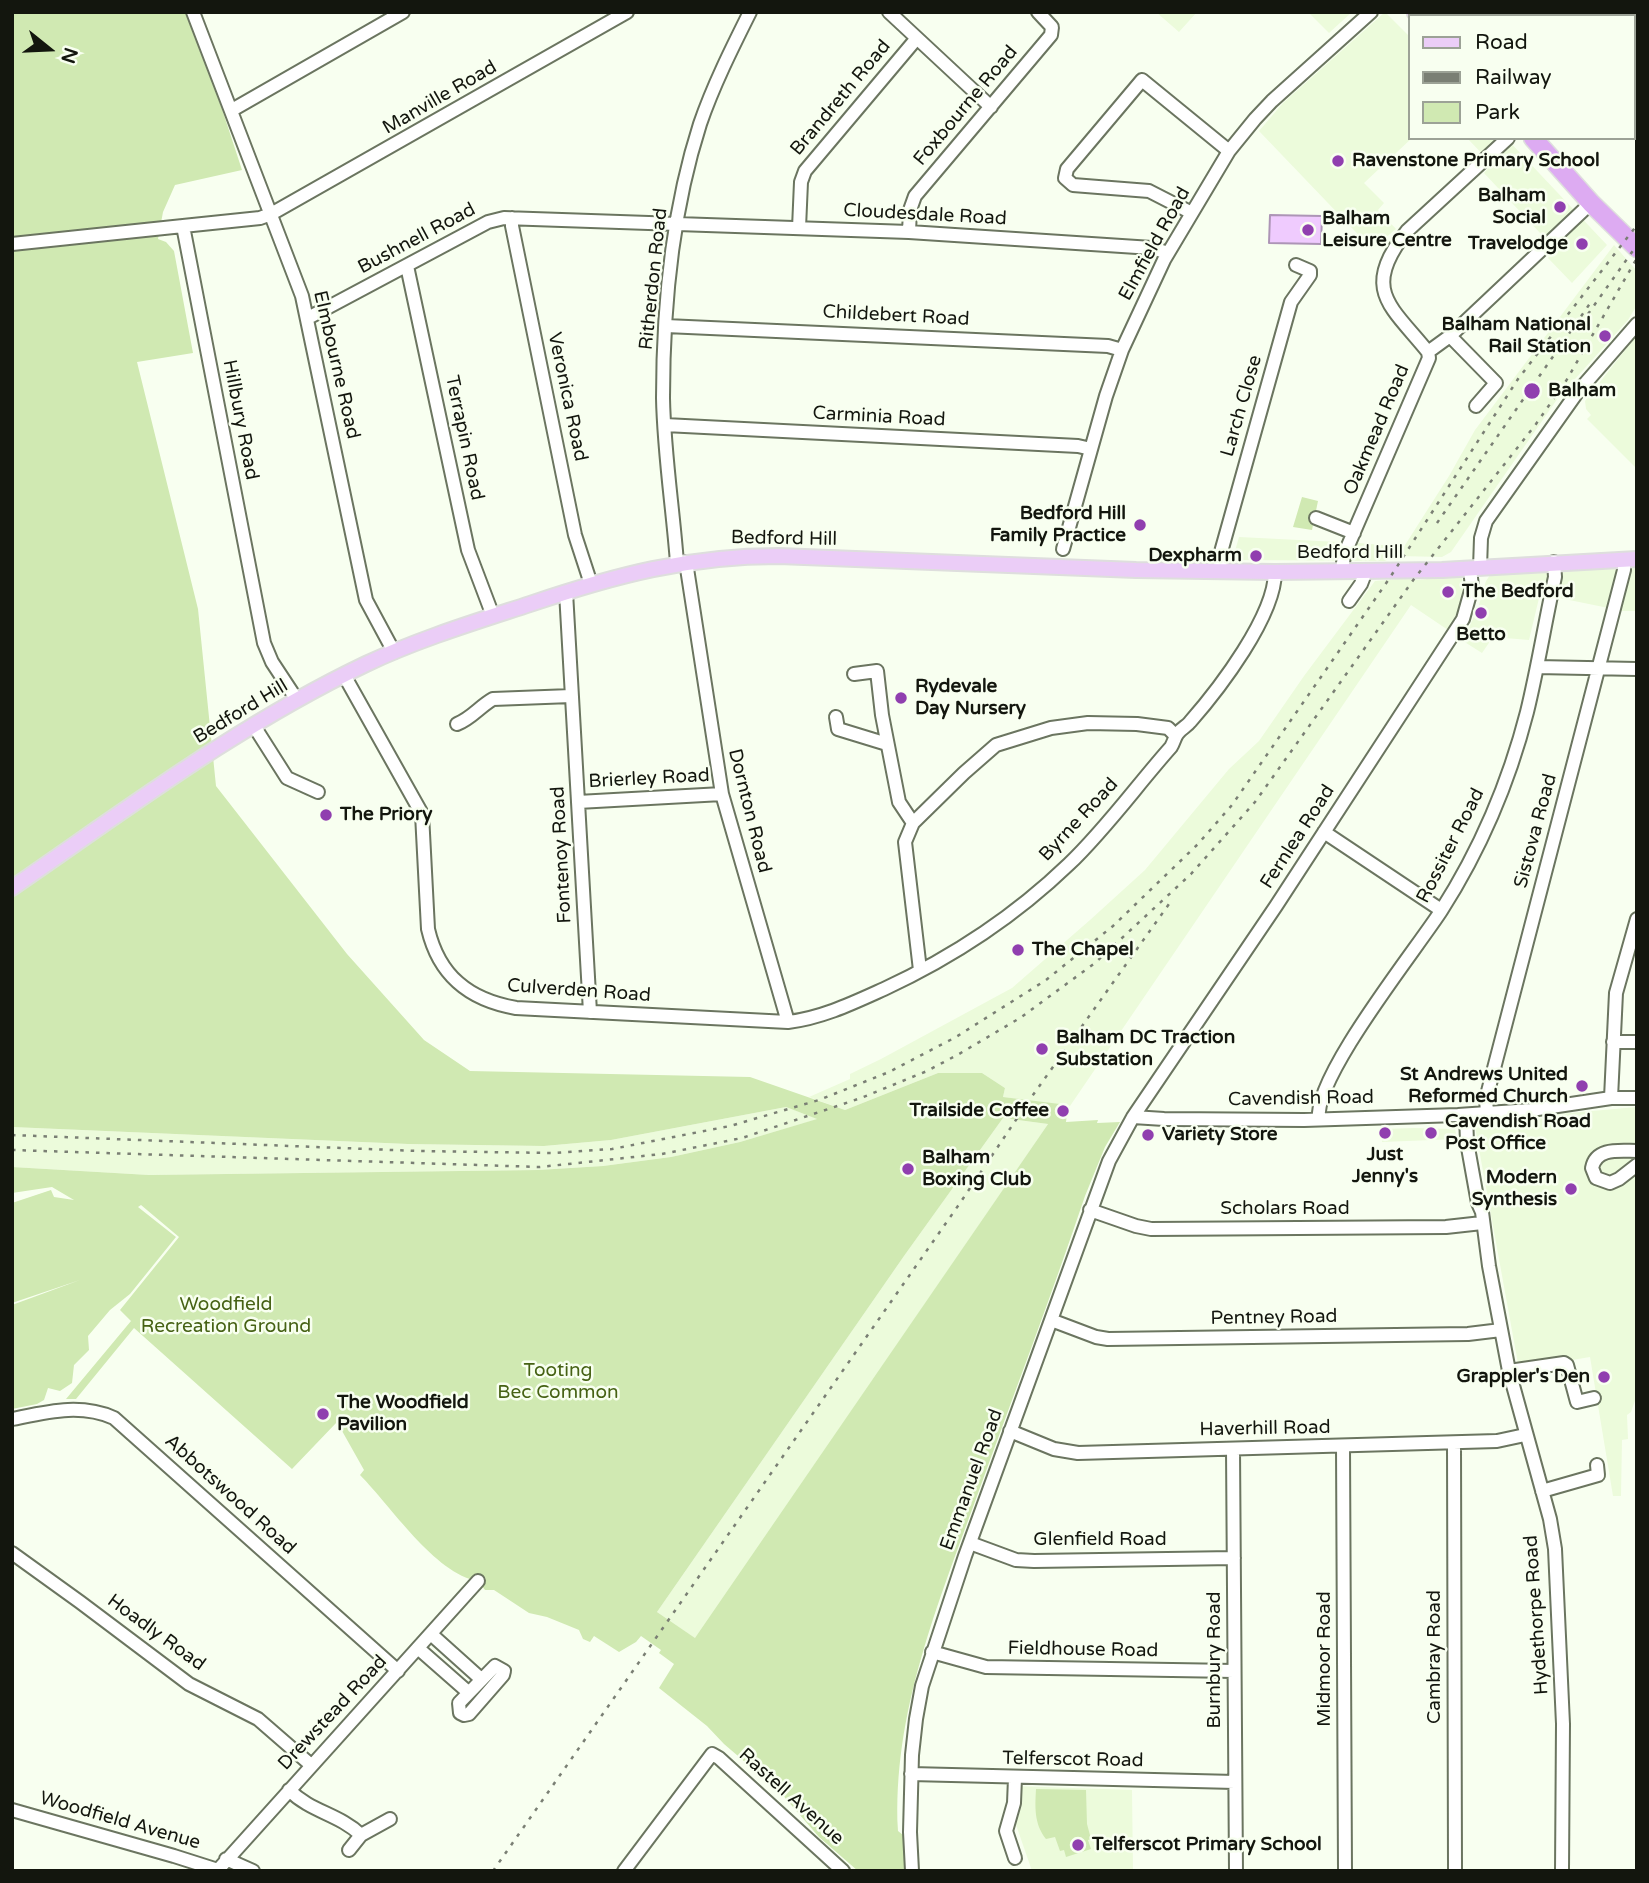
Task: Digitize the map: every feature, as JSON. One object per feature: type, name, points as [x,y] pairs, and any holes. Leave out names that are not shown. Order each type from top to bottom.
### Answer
[{"type":"highway","points":[[1535,140],[1591,203],[1637,248]]},
{"type":"main road","name":"Bedford Hill","points":[[12,888],[188,766],[344,675],[394,652],[493,616],[591,584],[682,562],[779,556],[1275,572],[1475,568],[1630,559]]},
{"type":"street","name":"Elmbourne Road","points":[[193,12],[308,318],[366,600],[394,652]]},
{"type":"street","points":[[232,110],[403,12]]},
{"type":"street","name":"Manville Road","points":[[271,214],[627,12]]},
{"type":"street","name":"Ritherdon Road","points":[[682,562],[665,425],[664,373],[677,224],[702,121],[750,12]]},
{"type":"street","points":[[889,12],[991,107]]},
{"type":"street","name":"Foxbourne Road","points":[[909,232],[910,210],[915,196],[1051,35],[1052,27],[1038,12]]},
{"type":"street","name":"Elmfield Road","points":[[1063,549],[1106,396],[1122,350],[1168,253],[1229,151],[1272,101],[1370,12]]},
{"type":"street","name":"Brandreth Road","points":[[799,228],[801,182],[806,171],[917,38]]},
{"type":"street","points":[[1192,213],[1150,191],[1073,185],[1065,177],[1067,169],[1142,80],[1229,151]]},
{"type":"street","points":[[1429,352],[1395,316],[1385,297],[1383,277],[1388,263],[1396,245],[1407,231],[1506,140]]},
{"type":"street","name":"Oakmead Road","points":[[1342,571],[1342,561],[1429,358],[1429,352],[1450,336],[1591,203]]},
{"type":"street","points":[[12,244],[245,220],[271,214]]},
{"type":"street","name":"Bushnell Road","points":[[308,318],[488,222],[512,218],[677,224]]},
{"type":"street","name":"Veronica Road","points":[[512,218],[514,240],[575,535],[591,584]]},
{"type":"street","name":"Cloudesdale Road","points":[[677,224],[909,232],[1152,248],[1168,253]]},
{"type":"street","name":"Hillbury Road","points":[[183,226],[264,643],[272,662],[297,700]]},
{"type":"street","name":"Larch Close","points":[[1220,572],[1221,552],[1292,302],[1310,275],[1310,271],[1296,265]]},
{"type":"street","name":"Terrapin Road","points":[[407,266],[468,550],[493,616]]},
{"type":"street","name":"Fernlea Road","points":[[1133,1117],[1324,832],[1463,618],[1486,521],[1570,401],[1637,324]]},
{"type":"street","name":"Childebert Road","points":[[666,326],[1108,346],[1122,350]]},
{"type":"street","points":[[1450,336],[1496,383],[1476,406]]},
{"type":"street","name":"Carminia Road","points":[[665,425],[1078,446],[1091,449]]},
{"type":"street","points":[[1316,518],[1354,533]]},
{"type":"street","name":"Sistova Road","points":[[1487,1113],[1489,1087],[1624,570],[1630,559]]},
{"type":"street","name":"Dornton Road","points":[[682,562],[722,793],[788,1023]]},
{"type":"street","name":"Rossiter Road","points":[[1319,1119],[1319,1103],[1354,1036],[1441,910],[1469,863],[1494,811],[1526,714],[1555,577],[1555,562]]},
{"type":"street","points":[[1349,601],[1366,571]]},
{"type":"street","name":"Byrne Road","points":[[788,1023],[839,1009],[920,971],[985,934],[1070,863],[1171,747],[1175,735],[1188,724],[1227,675],[1260,621],[1275,585],[1275,572]]},
{"type":"street","name":"Fontenoy Road","points":[[566,592],[590,1012]]},
{"type":"street","points":[[1537,667],[1637,669]]},
{"type":"street","points":[[854,674],[877,671],[887,744],[899,802],[913,822]]},
{"type":"street","name":"Culverden Road","points":[[344,675],[422,814],[428,929],[432,946],[441,965],[471,993],[497,1005],[540,1011],[788,1023]]},
{"type":"street","points":[[457,724],[468,719],[493,699],[571,696]]},
{"type":"street","points":[[836,717],[838,729],[887,744]]},
{"type":"street","points":[[920,971],[905,842],[913,822],[964,773],[996,745],[1051,728],[1088,723],[1137,724],[1168,729],[1175,735]]},
{"type":"street","points":[[254,726],[287,778],[318,792]]},
{"type":"street","name":"Brierley Road","points":[[578,803],[722,793]]},
{"type":"street","points":[[1324,832],[1441,910]]},
{"type":"street","points":[[1611,1098],[1616,993],[1637,919]]},
{"type":"street","points":[[1613,1042],[1637,1042]]},
{"type":"street","name":"Cavendish Road","points":[[1133,1117],[1192,1120],[1466,1115],[1531,1110],[1611,1098],[1637,1098]]},
{"type":"street","name":"Hydethorpe Road","points":[[1466,1115],[1467,1142],[1482,1212],[1501,1330],[1555,1549],[1560,1621],[1562,1871]]},
{"type":"street","name":"Emmanuel Road","points":[[912,1871],[909,1832],[915,1719],[932,1652],[1090,1210],[1109,1161],[1133,1117]]},
{"type":"street","points":[[1637,1151],[1601,1154],[1593,1161],[1592,1171],[1599,1180],[1610,1183],[1637,1165]]},
{"type":"street","name":"Scholars Road","points":[[1090,1210],[1136,1227],[1151,1229],[1446,1227],[1482,1223]]},
{"type":"street","name":"Pentney Road","points":[[1051,1320],[1108,1339],[1468,1334],[1501,1330]]},
{"type":"street","points":[[1510,1371],[1564,1363],[1567,1365],[1577,1402],[1594,1398]]},
{"type":"street","name":"Abbotswood Road","points":[[12,1419],[82,1409],[114,1418],[398,1671]]},
{"type":"street","name":"Haverhill Road","points":[[1010,1431],[1054,1449],[1070,1452],[1454,1443],[1497,1441],[1525,1435]]},
{"type":"street","name":"Cambray Road","points":[[1454,1443],[1455,1871]]},
{"type":"street","name":"Midmoor Road","points":[[1343,1447],[1345,1871]]},
{"type":"street","name":"Burnbury Road","points":[[1233,1449],[1236,1871]]},
{"type":"street","points":[[1542,1491],[1598,1475],[1597,1465]]},
{"type":"street","name":"Glenfield Road","points":[[970,1543],[1016,1560],[1234,1558]]},
{"type":"street","name":"Hoadly Road","points":[[12,1553],[189,1684],[258,1719],[312,1765]]},
{"type":"street","name":"Drewstead Road","points":[[217,1870],[478,1581]]},
{"type":"street","points":[[432,1635],[481,1679]]},
{"type":"street","points":[[419,1649],[468,1692]]},
{"type":"street","name":"Fieldhouse Road","points":[[932,1652],[986,1667],[1234,1671]]},
{"type":"street","points":[[495,1666],[504,1671],[469,1714],[464,1715],[460,1713],[459,1703],[468,1692],[495,1666]]},
{"type":"street","name":"Rastell Avenue","points":[[624,1871],[712,1754],[842,1871]]},
{"type":"street","name":"Telferscot Road","points":[[911,1774],[1235,1782]]},
{"type":"street","points":[[1015,1778],[1014,1803],[1006,1831],[1015,1858]]},
{"type":"street","points":[[289,1790],[300,1801],[326,1815],[339,1818],[361,1835]]},
{"type":"street","name":"Woodfield Avenue","points":[[13,1815],[174,1856],[217,1870]]},
{"type":"street","points":[[349,1850],[361,1835],[390,1819]]},
{"type":"street","points":[[226,1859],[253,1871]]},
{"type":"shaded area","points":[[1156,12],[1197,12],[1179,32]]},
{"type":"shaded area","points":[[1308,12],[1352,12],[1329,33]]},
{"type":"shaded area","name":"Ravenstone Primary School","points":[[1385,12],[1408,35],[1410,140],[1364,183],[1384,203],[1378,210],[1396,229],[1372,249],[1259,131],[1283,103]]},
{"type":"shaded area","points":[[1637,12],[1637,82],[1635,84],[1635,14],[1571,14]]},
{"type":"shaded area","points":[[1469,140],[1508,140],[1607,245],[1572,283],[1548,258],[1555,249],[1484,173],[1492,164]]},
{"type":"shaded area","points":[[1270,215],[1322,216],[1321,244],[1269,243]]},
{"type":"shaded area","points":[[1614,245],[1637,271],[1637,305],[1628,320],[1558,398],[1451,552],[1442,557],[1398,556],[1475,430]]},
{"type":"shaded area","points":[[1637,335],[1637,469],[1587,419],[1591,415],[1586,409],[1585,401]]},
{"type":"shaded area","points":[[1239,537],[1395,546],[1386,561],[1235,560],[1233,558]]},
{"type":"shaded area","points":[[1637,566],[1637,611],[1623,611],[1540,594],[1529,640],[1493,637],[1482,653],[1463,641],[1490,575]]},
{"type":"shaded area","points":[[1461,575],[1464,588],[1461,605],[1448,630],[1411,605],[1070,1106],[1003,1097],[1005,1088],[982,1073],[938,1073],[845,1110],[809,1097],[850,1079],[850,1074],[1012,988],[1145,870],[1229,769],[1259,741],[1375,581]]},
{"type":"shaded area","points":[[786,1107],[818,1119],[740,1142],[671,1157],[603,1166],[538,1170],[149,1175],[12,1167],[12,1127],[408,1144],[544,1146],[611,1140]]},
{"type":"shaded area","points":[[1637,1107],[1637,1395],[1631,1412],[1627,1415],[1628,1439],[1622,1440],[1621,1496],[1613,1496],[1590,1357],[1519,1369],[1475,1127],[1546,1118],[1547,1115]]},
{"type":"shaded area","points":[[1003,1118],[1048,1124],[696,1639],[657,1612]]},
{"type":"shaded area","points":[[1382,1129],[1455,1129],[1457,1139],[1382,1142]]},
{"type":"shaded area","name":"Telferscot Primary School","points":[[1015,1786],[1132,1790],[1133,1871],[1032,1871],[1014,1819]]},
{"type":"green space","name":"Tooting Bec Common","points":[[12,12],[185,12],[242,170],[175,185],[163,212],[158,239],[166,242],[174,251],[193,353],[137,362],[198,609],[216,786],[347,954],[424,1040],[470,1071],[750,1077],[845,1110],[938,1073],[982,1073],[1005,1088],[1003,1097],[1068,1105],[1066,1122],[1120,1122],[1105,1147],[1085,1196],[947,1577],[921,1660],[902,1744],[898,1787],[898,1831],[903,1835],[905,1871],[858,1871],[819,1837],[780,1792],[707,1726],[659,1688],[674,1664],[659,1653],[661,1650],[641,1636],[619,1652],[594,1636],[590,1642],[583,1639],[579,1630],[529,1613],[494,1590],[485,1590],[478,1581],[462,1576],[446,1566],[414,1537],[360,1475],[364,1470],[337,1422],[292,1469],[134,1328],[76,1399],[66,1399],[131,1321],[120,1310],[179,1237],[141,1205],[138,1207],[176,1237],[130,1294],[110,1310],[88,1336],[89,1350],[74,1365],[72,1383],[60,1391],[48,1388],[44,1400],[37,1404],[12,1409],[12,1305],[80,1280],[12,1303],[12,1203],[51,1190],[54,1197],[74,1200],[52,1187],[12,1193],[12,1167],[149,1175],[538,1170],[603,1166],[671,1157],[740,1142],[817,1119],[786,1107],[611,1140],[544,1146],[408,1144],[12,1127]],"holes":[[[1003,1118],[1048,1124],[695,1638],[657,1612]]]},
{"type":"green space","points":[[1302,497],[1318,501],[1312,530],[1293,527]]},
{"type":"green space","points":[[1036,1789],[1086,1790],[1087,1824],[1091,1839],[1088,1840],[1091,1849],[1066,1857],[1064,1850],[1060,1851],[1055,1837],[1046,1839],[1037,1821]]},
{"type":"railway","points":[[12,1135],[418,1151],[554,1153],[612,1149],[730,1126],[819,1100],[889,1072],[956,1037],[1046,980],[1113,926],[1198,844],[1232,805],[1389,579],[1518,379],[1637,225]]},
{"type":"railway","points":[[1588,314],[1637,245]]},
{"type":"railway","points":[[12,1150],[540,1167],[662,1154],[742,1138],[861,1098],[927,1071],[959,1054],[1020,1018],[1095,963],[1191,874],[1255,802],[1414,579],[1536,424],[1566,381],[1637,258]]},
{"type":"railway","points":[[1437,523],[1591,302]]},
{"type":"railway","points":[[493,1871],[1028,1102],[1169,904]]},
{"type":"place","name":"Ravenstone Primary School","points":[[1338,161]]},
{"type":"place","name":"Balham Social","points":[[1560,207]]},
{"type":"place","name":"Balham Leisure Centre","points":[[1308,230]]},
{"type":"place","name":"Travelodge","points":[[1582,244]]},
{"type":"place","name":"Balham National Rail Station","points":[[1605,336]]},
{"type":"place","name":"Balham","points":[[1532,391]]},
{"type":"place","name":"Bedford Hill Family Practice","points":[[1140,525]]},
{"type":"place","name":"Dexpharm","points":[[1256,556]]},
{"type":"place","name":"The Bedford","points":[[1448,592]]},
{"type":"place","name":"Betto","points":[[1481,613]]},
{"type":"place","name":"Rydevale Day Nursery","points":[[901,698]]},
{"type":"place","name":"The Priory","points":[[326,815]]},
{"type":"place","name":"The Chapel","points":[[1018,950]]},
{"type":"place","name":"Balham DC Traction Substation","points":[[1042,1049]]},
{"type":"place","name":"St Andrews United Reformed Church","points":[[1582,1086]]},
{"type":"place","name":"Trailside Coffee","points":[[1063,1111]]},
{"type":"place","name":"Just Jenny's","points":[[1385,1133]]},
{"type":"place","name":"Cavendish Road Post Office","points":[[1431,1133]]},
{"type":"place","name":"Variety Store","points":[[1148,1135]]},
{"type":"place","name":"Balham Boxing Club","points":[[908,1169]]},
{"type":"place","name":"Modern Synthesis","points":[[1571,1189]]},
{"type":"place","name":"Grappler's Den","points":[[1604,1377]]},
{"type":"place","name":"The Woodfield Pavilion","points":[[323,1414]]},
{"type":"place","name":"Telferscot Primary School","points":[[1078,1845]]},
{"type":"park label","name":"Woodfield Recreation Ground","points":[[226,1316]]}]
